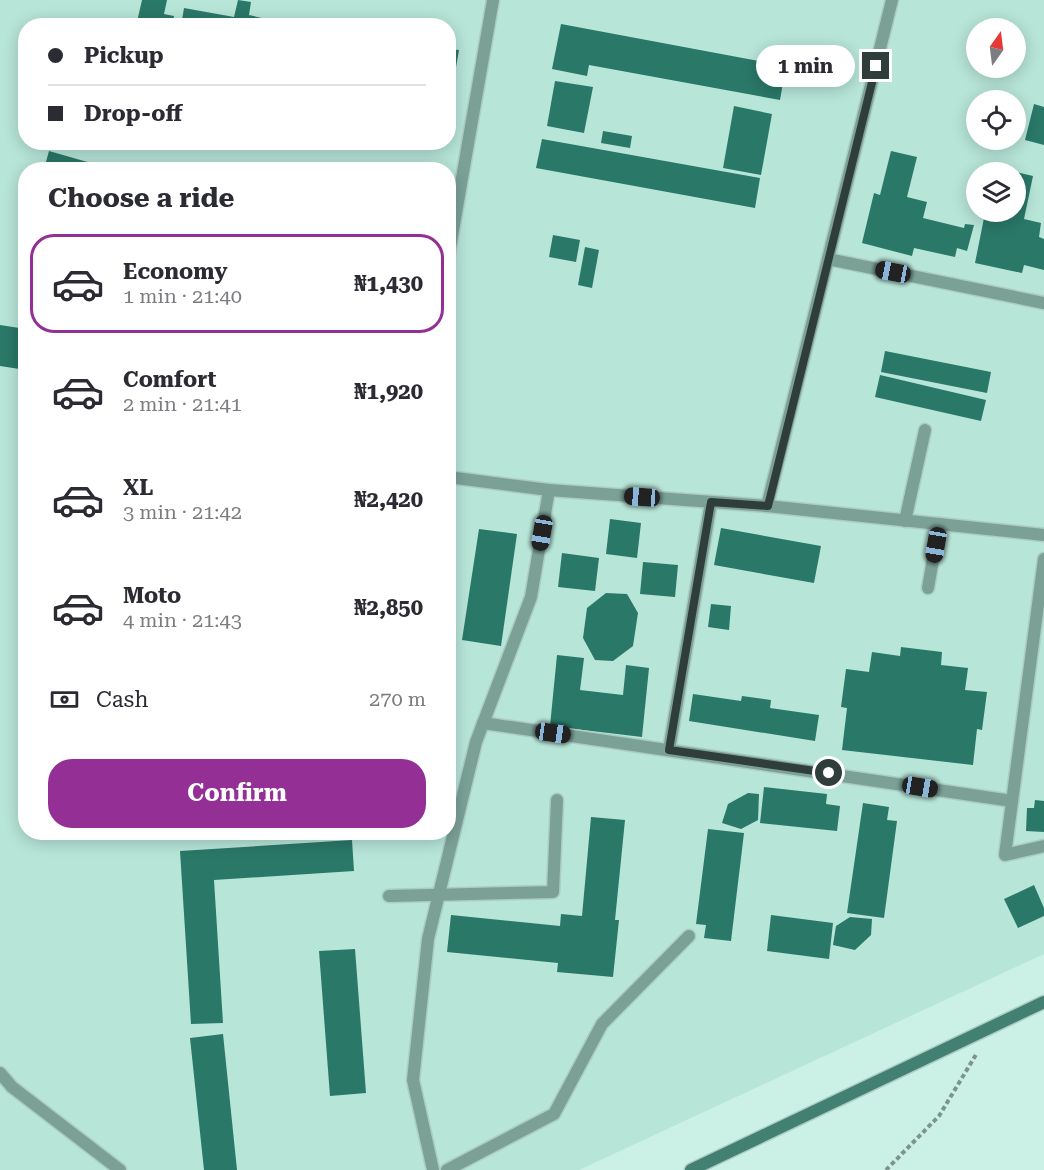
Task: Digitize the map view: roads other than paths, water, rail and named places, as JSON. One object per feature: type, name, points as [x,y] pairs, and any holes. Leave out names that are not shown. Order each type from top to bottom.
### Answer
[{"type":"street","points":[[456,213],[493,0]]},
{"type":"street","points":[[768,506],[892,0]]},
{"type":"street","points":[[828,259],[1044,303]]},
{"type":"street","points":[[905,521],[925,430]]},
{"type":"street","points":[[456,478],[549,490],[768,506],[1044,535]]},
{"type":"street","points":[[456,823],[476,742],[531,597],[549,490]]},
{"type":"street","points":[[669,750],[711,502]]},
{"type":"street","points":[[928,588],[939,524]]},
{"type":"street","points":[[1044,559],[1005,855],[1044,846]]},
{"type":"street","points":[[483,723],[1012,801]]},
{"type":"street","points":[[389,896],[553,892],[558,800]]},
{"type":"street","points":[[433,1170],[412,1080],[428,939],[452,840]]},
{"type":"street","points":[[447,1170],[554,1114],[602,1024],[689,936]]},
{"type":"street","points":[[691,1170],[1044,1002]]},
{"type":"street","points":[[0,1073],[12,1088],[120,1170]]}]
